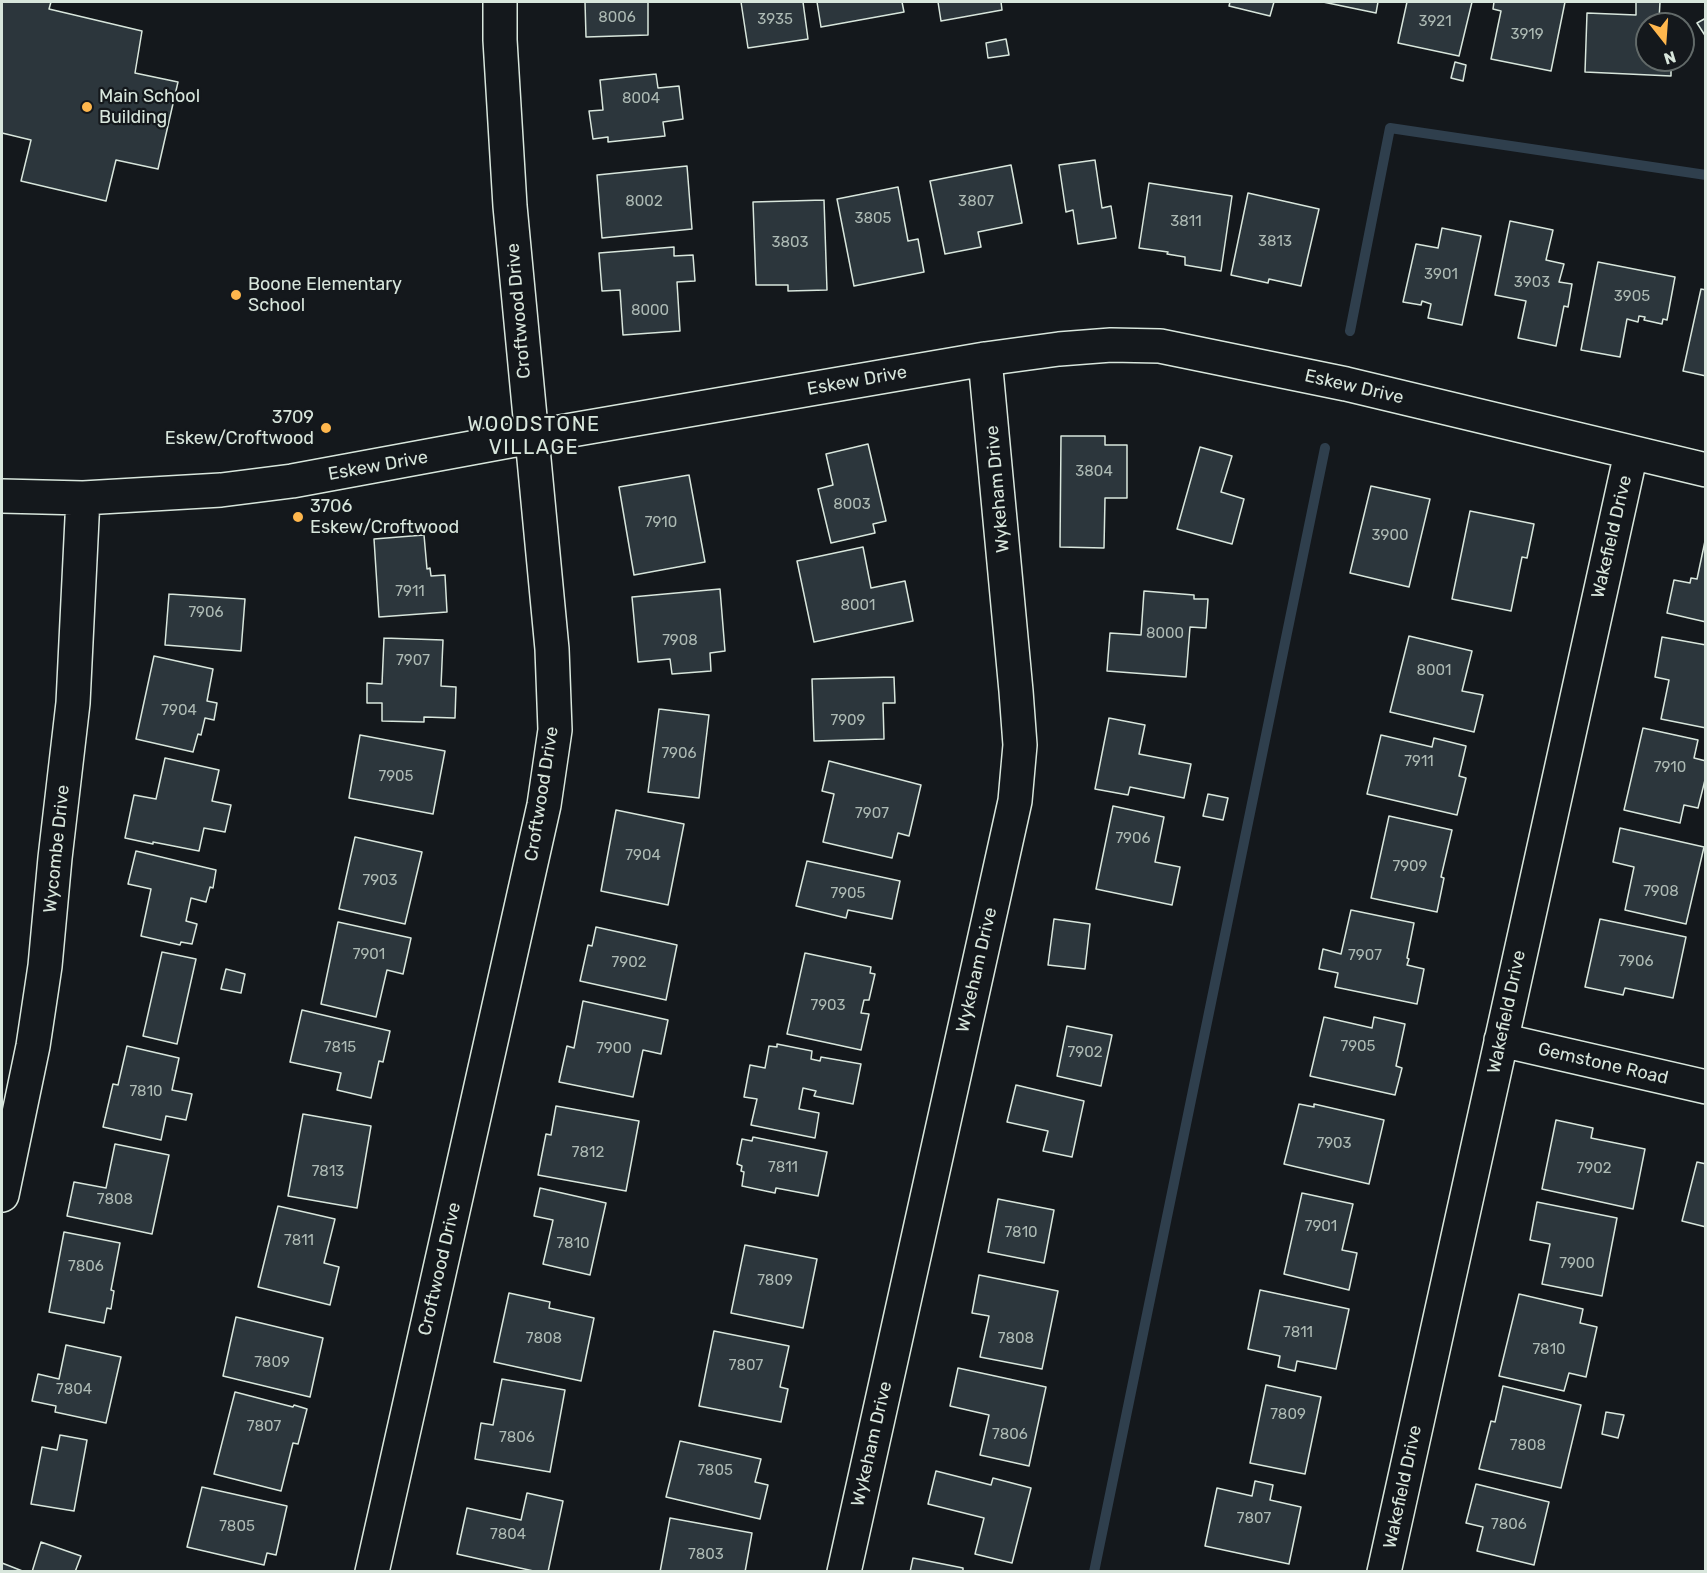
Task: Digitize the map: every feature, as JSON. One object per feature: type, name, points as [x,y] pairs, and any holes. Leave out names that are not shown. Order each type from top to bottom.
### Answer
[{"type":"street","name":"Croftwood Drive","points":[[372,1572],[544,805],[555,730],[552,649],[510,206],[500,40],[500,2]]},
{"type":"street","name":"Eskew Drive","points":[[2,496],[83,498],[221,490],[292,481],[531,437],[985,359],[1111,345],[1160,346],[1346,384],[1706,470]]},
{"type":"street","name":"Wykeham Drive","points":[[844,1572],[1015,801],[1020,745],[985,359]]},
{"type":"street","name":"Wakefield Drive","points":[[1384,1572],[1631,453]]},
{"type":"street","name":"Wycombe Drive","points":[[2,1195],[33,1046],[45,966],[73,703],[83,498]]},
{"type":"street","name":"Gemstone Road","points":[[1501,1040],[1706,1087]]},
{"type":"building","name":"Main School Building","points":[[2,2],[51,2],[49,9],[142,31],[135,73],[178,82],[158,169],[116,160],[106,201],[21,181],[31,140],[2,133]]},
{"type":"building","points":[[585,2],[648,2],[648,35],[586,37]]},
{"type":"building","points":[[741,2],[803,2],[808,39],[748,48]]},
{"type":"building","points":[[817,2],[902,2],[904,12],[821,27]]},
{"type":"building","points":[[938,2],[1001,2],[1002,10],[941,21]]},
{"type":"building","points":[[1230,2],[1274,2],[1270,16],[1229,6]]},
{"type":"building","points":[[1323,2],[1378,2],[1376,13]]},
{"type":"building","points":[[1407,2],[1472,2],[1459,56],[1398,43]]},
{"type":"building","points":[[1494,2],[1565,2],[1551,71],[1491,59],[1501,11],[1493,9]]},
{"type":"building","points":[[1636,2],[1660,2],[1659,12],[1636,12]]},
{"type":"building","points":[[1587,13],[1635,15],[1635,72],[1671,72],[1671,76],[1585,72]]},
{"type":"building","points":[[1706,18],[1706,37],[1697,23]]},
{"type":"building","points":[[1006,39],[1009,55],[988,58],[986,43]]},
{"type":"building","points":[[1455,62],[1466,65],[1463,81],[1451,78]]},
{"type":"building","points":[[656,74],[658,88],[679,86],[683,119],[663,122],[665,136],[608,142],[608,137],[593,139],[589,111],[603,110],[600,80]]},
{"type":"building","points":[[1095,160],[1102,208],[1111,206],[1116,238],[1078,244],[1073,210],[1066,212],[1059,165]]},
{"type":"building","points":[[1011,165],[1022,223],[978,232],[981,247],[945,254],[930,181]]},
{"type":"building","points":[[687,166],[692,229],[602,238],[597,175]]},
{"type":"building","points":[[1149,183],[1232,196],[1221,271],[1185,265],[1185,257],[1167,254],[1168,252],[1139,248]]},
{"type":"building","points":[[898,187],[908,241],[918,239],[924,272],[854,286],[837,199]]},
{"type":"building","points":[[1248,193],[1319,209],[1301,286],[1269,279],[1268,283],[1231,275]]},
{"type":"building","points":[[824,200],[827,290],[788,291],[788,285],[756,285],[753,202]]},
{"type":"building","points":[[1510,221],[1553,230],[1546,260],[1564,264],[1559,282],[1572,284],[1568,307],[1564,306],[1556,346],[1518,338],[1526,301],[1495,295]]},
{"type":"building","points":[[1442,228],[1481,236],[1462,325],[1428,318],[1431,304],[1422,301],[1421,305],[1403,302],[1416,244],[1438,248]]},
{"type":"building","points":[[674,247],[674,256],[693,255],[695,281],[677,282],[680,331],[623,335],[620,290],[602,291],[599,253]]},
{"type":"building","points":[[1598,262],[1675,277],[1667,320],[1663,319],[1662,324],[1644,320],[1645,317],[1639,316],[1638,322],[1627,319],[1620,357],[1581,350]]},
{"type":"building","points":[[1701,289],[1706,290],[1706,376],[1683,371]]},
{"type":"building","points":[[1061,436],[1105,436],[1105,445],[1127,445],[1127,498],[1105,498],[1104,548],[1060,547]]},
{"type":"building","points":[[868,444],[886,521],[873,524],[875,533],[831,543],[818,489],[833,485],[826,454]]},
{"type":"building","points":[[1200,447],[1232,456],[1221,492],[1244,499],[1232,544],[1177,529]]},
{"type":"building","points":[[689,475],[705,562],[634,575],[619,487]]},
{"type":"building","points":[[1371,486],[1430,499],[1409,587],[1350,573]]},
{"type":"building","points":[[1470,511],[1534,524],[1527,558],[1522,557],[1511,611],[1452,599]]},
{"type":"building","points":[[424,535],[427,569],[430,568],[431,576],[445,575],[447,612],[379,617],[374,539]]},
{"type":"building","points":[[1705,541],[1706,622],[1667,613],[1674,580],[1690,583],[1691,578],[1697,579]]},
{"type":"building","points":[[863,547],[871,588],[905,581],[913,621],[814,642],[797,561]]},
{"type":"building","points":[[720,589],[725,651],[710,653],[711,671],[672,674],[670,659],[638,662],[632,597]]},
{"type":"building","points":[[1144,591],[1194,595],[1194,599],[1208,599],[1206,628],[1190,627],[1186,677],[1107,671],[1110,633],[1141,635]]},
{"type":"building","points":[[169,594],[245,599],[241,651],[165,645]]},
{"type":"building","points":[[1409,636],[1472,651],[1462,691],[1483,695],[1474,732],[1390,712]]},
{"type":"building","points":[[1662,637],[1706,645],[1706,728],[1661,719],[1669,680],[1655,677]]},
{"type":"building","points":[[384,638],[443,640],[441,686],[456,687],[455,718],[424,717],[424,722],[382,721],[382,703],[367,703],[367,683],[382,684]]},
{"type":"building","points":[[154,656],[213,669],[207,701],[217,703],[214,720],[205,718],[201,735],[198,734],[193,752],[136,739]]},
{"type":"building","points":[[894,677],[895,703],[883,703],[884,739],[814,741],[812,679]]},
{"type":"building","points":[[659,709],[709,715],[699,798],[648,792]]},
{"type":"building","points":[[1109,718],[1145,725],[1139,754],[1191,764],[1184,798],[1130,787],[1128,795],[1095,789]]},
{"type":"building","points":[[1643,728],[1698,740],[1694,758],[1706,761],[1706,776],[1698,808],[1684,805],[1680,823],[1624,810]]},
{"type":"building","points":[[360,735],[445,751],[433,814],[349,798]]},
{"type":"building","points":[[1381,735],[1432,747],[1434,738],[1466,746],[1459,776],[1466,778],[1457,815],[1367,794]]},
{"type":"building","points":[[165,758],[219,770],[212,801],[231,805],[225,832],[204,828],[199,851],[125,838],[134,795],[156,799]]},
{"type":"building","points":[[829,761],[921,785],[909,836],[898,833],[892,858],[823,842],[834,794],[822,791]]},
{"type":"building","points":[[1208,794],[1228,798],[1223,820],[1203,816]]},
{"type":"building","points":[[1113,806],[1164,817],[1155,862],[1180,867],[1172,905],[1096,889]]},
{"type":"building","points":[[616,810],[684,824],[668,905],[601,891]]},
{"type":"building","points":[[1389,816],[1452,830],[1441,877],[1444,878],[1437,912],[1371,898]]},
{"type":"building","points":[[1620,828],[1704,847],[1686,924],[1625,910],[1634,867],[1613,862]]},
{"type":"building","points":[[355,837],[422,852],[405,924],[339,909]]},
{"type":"building","points":[[136,851],[216,870],[213,888],[210,887],[206,902],[191,898],[186,921],[197,924],[192,944],[181,942],[180,945],[141,936],[151,889],[128,884]]},
{"type":"building","points":[[807,861],[900,881],[892,919],[848,910],[846,918],[796,906]]},
{"type":"building","points":[[1351,910],[1414,923],[1407,965],[1424,969],[1417,1004],[1335,987],[1338,973],[1319,969],[1323,949],[1341,954]]},
{"type":"building","points":[[1054,919],[1090,924],[1085,969],[1048,965]]},
{"type":"building","points":[[1600,919],[1686,937],[1673,998],[1625,988],[1623,995],[1585,987]]},
{"type":"building","points":[[338,922],[411,938],[403,974],[387,970],[376,1017],[321,1004]]},
{"type":"building","points":[[596,927],[677,945],[666,1000],[580,981],[588,945],[592,946]]},
{"type":"building","points":[[162,952],[196,959],[177,1044],[143,1036]]},
{"type":"building","points":[[805,953],[871,967],[870,973],[875,974],[869,1000],[864,1000],[861,1013],[869,1014],[861,1050],[787,1034]]},
{"type":"building","points":[[226,969],[245,974],[241,993],[221,989]]},
{"type":"building","points":[[583,1001],[668,1020],[661,1054],[643,1050],[633,1097],[559,1082],[567,1046],[574,1048]]},
{"type":"building","points":[[302,1010],[390,1031],[383,1062],[379,1061],[371,1098],[337,1090],[341,1073],[290,1062]]},
{"type":"building","points":[[1324,1017],[1372,1028],[1374,1017],[1405,1024],[1396,1066],[1402,1068],[1395,1095],[1310,1076]]},
{"type":"building","points":[[1067,1026],[1112,1035],[1101,1086],[1057,1076]]},
{"type":"building","points":[[777,1044],[812,1051],[811,1059],[820,1061],[821,1057],[861,1064],[853,1104],[814,1096],[816,1091],[803,1088],[799,1109],[819,1113],[815,1138],[751,1125],[757,1099],[744,1097],[750,1065],[765,1068],[769,1046],[777,1047]]},
{"type":"building","points":[[127,1046],[179,1058],[172,1090],[192,1094],[186,1120],[166,1116],[161,1140],[103,1127],[113,1084],[118,1085]]},
{"type":"building","points":[[1016,1085],[1084,1101],[1072,1157],[1043,1151],[1048,1131],[1007,1122]]},
{"type":"building","points":[[1299,1104],[1314,1107],[1314,1104],[1384,1120],[1369,1184],[1284,1164]]},
{"type":"building","points":[[556,1106],[639,1121],[626,1191],[538,1175],[546,1134],[551,1135]]},
{"type":"building","points":[[303,1114],[371,1126],[357,1208],[288,1196]]},
{"type":"building","points":[[1556,1120],[1593,1128],[1591,1138],[1645,1149],[1633,1209],[1542,1189]]},
{"type":"building","points":[[753,1137],[827,1152],[818,1196],[776,1188],[775,1193],[742,1186],[744,1172],[741,1171],[742,1166],[737,1164],[742,1139],[752,1141]]},
{"type":"building","points":[[115,1144],[169,1155],[152,1234],[67,1216],[74,1182],[106,1188]]},
{"type":"building","points":[[1697,1162],[1706,1164],[1706,1227],[1682,1221]]},
{"type":"building","points":[[540,1188],[606,1203],[590,1275],[543,1264],[553,1220],[534,1216]]},
{"type":"building","points":[[1302,1193],[1353,1204],[1342,1250],[1357,1253],[1349,1290],[1284,1274]]},
{"type":"building","points":[[998,1199],[1054,1210],[1044,1263],[988,1252]]},
{"type":"building","points":[[1537,1202],[1617,1218],[1602,1296],[1542,1284],[1550,1244],[1530,1240]]},
{"type":"building","points":[[278,1206],[335,1219],[324,1263],[339,1267],[330,1305],[258,1287]]},
{"type":"building","points":[[64,1232],[120,1243],[111,1290],[114,1291],[111,1309],[107,1308],[104,1323],[49,1312]]},
{"type":"building","points":[[745,1245],[817,1259],[803,1328],[731,1313]]},
{"type":"building","points":[[979,1275],[1058,1291],[1042,1369],[980,1357],[989,1316],[972,1313]]},
{"type":"building","points":[[1260,1290],[1349,1309],[1336,1369],[1297,1361],[1295,1371],[1278,1367],[1280,1356],[1248,1349]]},
{"type":"building","points":[[509,1293],[550,1302],[549,1308],[594,1318],[581,1381],[494,1362]]},
{"type":"building","points":[[1519,1294],[1583,1309],[1580,1323],[1597,1327],[1586,1377],[1569,1373],[1564,1391],[1499,1376]]},
{"type":"building","points":[[236,1317],[323,1338],[310,1397],[223,1376]]},
{"type":"building","points":[[714,1331],[789,1346],[780,1387],[788,1389],[781,1422],[699,1406]]},
{"type":"building","points":[[66,1345],[121,1357],[106,1423],[55,1412],[56,1406],[32,1401],[38,1374],[59,1379]]},
{"type":"building","points":[[958,1368],[1046,1387],[1029,1466],[980,1455],[989,1415],[950,1406]]},
{"type":"building","points":[[502,1379],[565,1390],[550,1472],[475,1459],[481,1423],[493,1425]]},
{"type":"building","points":[[1266,1385],[1321,1397],[1305,1474],[1250,1463]]},
{"type":"building","points":[[1503,1386],[1581,1405],[1561,1488],[1479,1469],[1491,1421],[1495,1422]]},
{"type":"building","points":[[235,1392],[307,1409],[298,1444],[293,1443],[281,1491],[214,1474]]},
{"type":"building","points":[[1606,1412],[1624,1415],[1618,1438],[1602,1434]]},
{"type":"building","points":[[60,1435],[87,1440],[74,1511],[31,1504],[42,1447],[57,1450]]},
{"type":"building","points":[[680,1441],[761,1459],[755,1482],[768,1485],[760,1519],[666,1497]]},
{"type":"building","points":[[936,1471],[991,1485],[993,1478],[1031,1488],[1012,1563],[975,1554],[984,1518],[928,1504]]},
{"type":"building","points":[[1255,1481],[1273,1485],[1270,1500],[1301,1507],[1289,1564],[1205,1546],[1217,1488],[1252,1496]]},
{"type":"building","points":[[1476,1484],[1549,1502],[1534,1565],[1477,1551],[1483,1527],[1466,1523]]},
{"type":"building","points":[[202,1487],[287,1506],[276,1555],[267,1553],[264,1565],[187,1547]]},
{"type":"building","points":[[527,1493],[563,1501],[548,1572],[538,1572],[457,1554],[467,1508],[521,1520]]},
{"type":"building","points":[[670,1518],[752,1533],[745,1572],[660,1572]]},
{"type":"building","points":[[41,1542],[81,1556],[75,1572],[32,1572]]},
{"type":"building","points":[[913,1558],[963,1568],[963,1572],[910,1572]]},
{"type":"building","points":[[2,1563],[25,1572],[2,1572]]},
{"type":"waterway","points":[[1350,331],[1390,128],[1706,175]]},
{"type":"waterway","points":[[1094,1572],[1325,448]]},
{"type":"place","name":"Main School Building","points":[[87,107]]},
{"type":"place","name":"Boone Elementary School","points":[[236,295]]},
{"type":"place","name":"3709 Eskew/Croftwood","points":[[326,428]]},
{"type":"place","name":"3706 Eskew/Croftwood","points":[[298,517]]},
{"type":"district","name":"WOODSTONE VILLAGE","points":[[534,436]]}]
